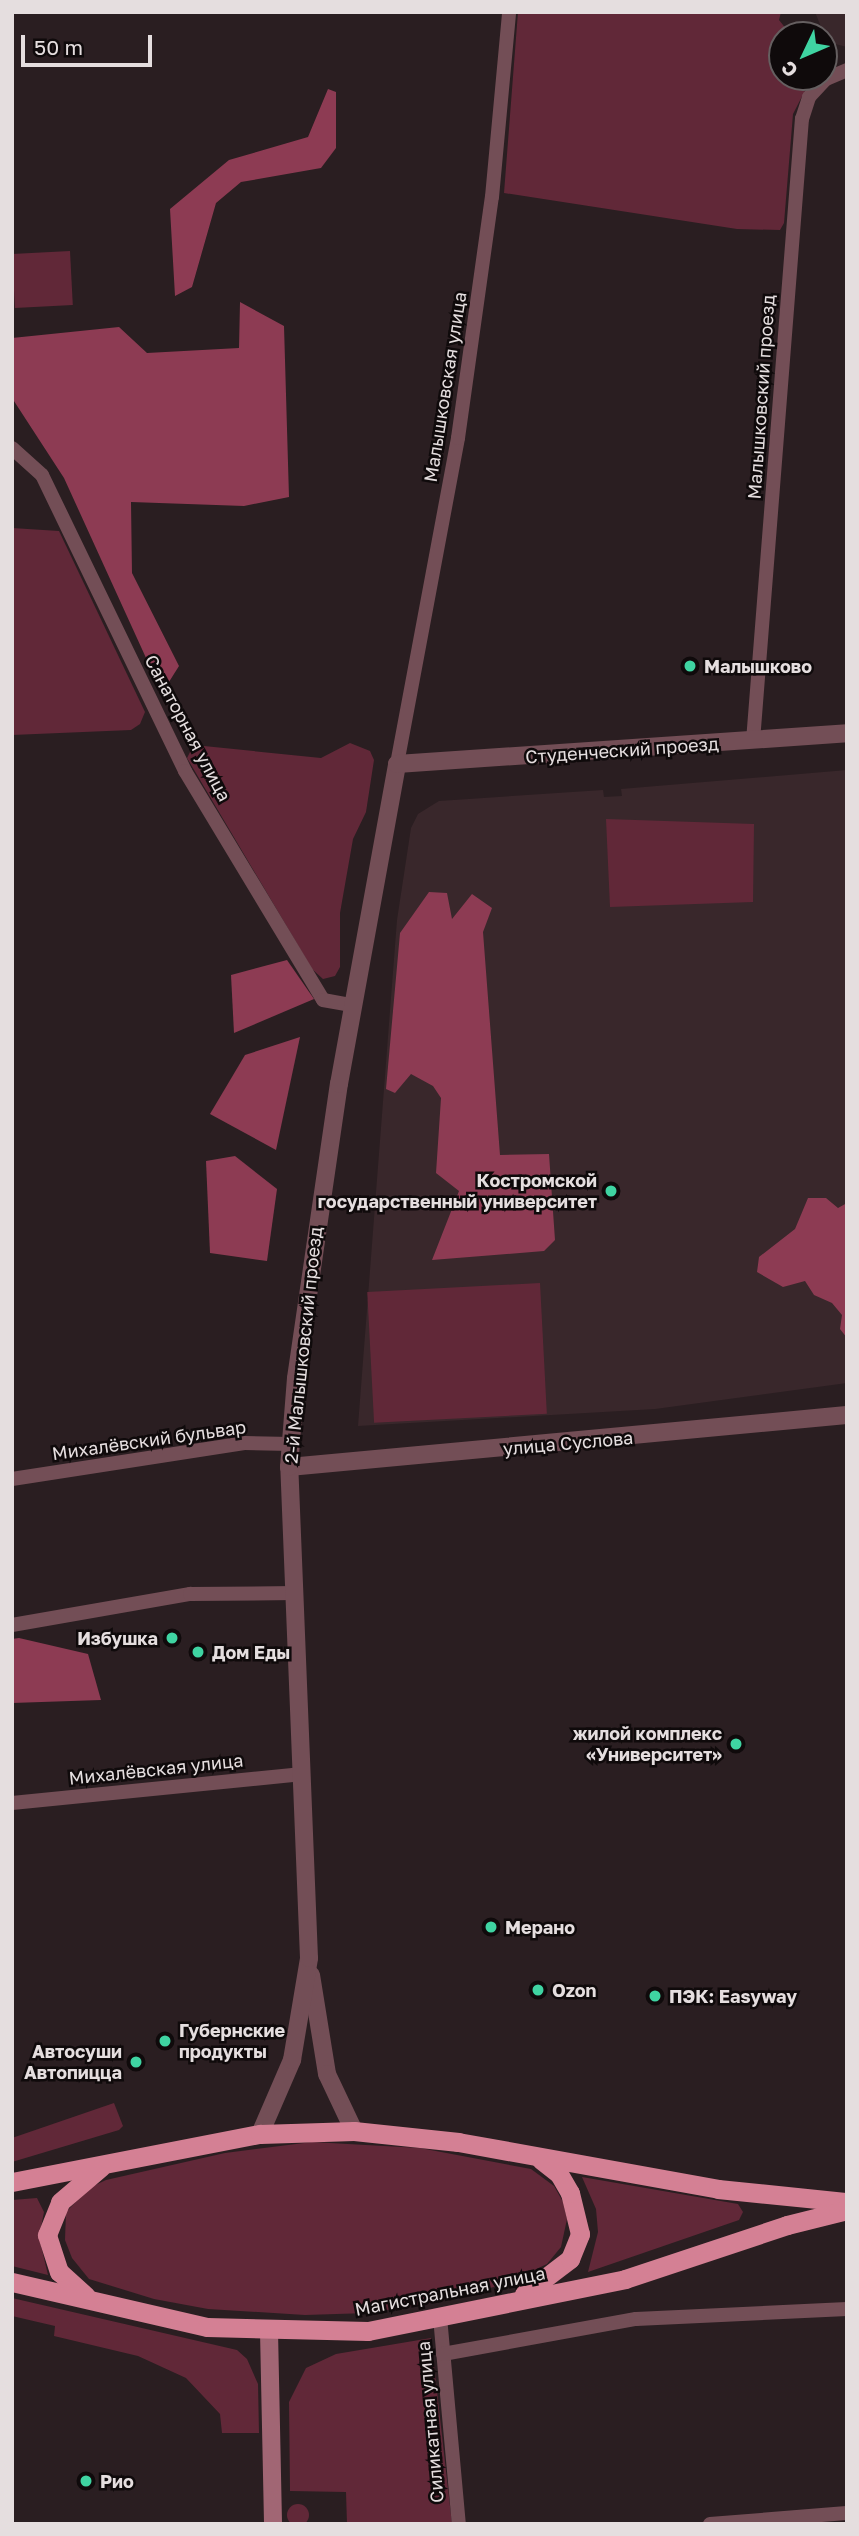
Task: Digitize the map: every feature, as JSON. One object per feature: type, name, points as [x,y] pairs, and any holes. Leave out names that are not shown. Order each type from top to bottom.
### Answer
[{"type":"highway","points":[[12,2182],[260,2134],[354,2131],[458,2142],[540,2159],[718,2189],[847,2202]]},
{"type":"highway","points":[[514,2300],[556,2273],[570,2259],[579,2234],[570,2193],[559,2174],[540,2159]]},
{"type":"highway","points":[[95,2302],[59,2272],[47,2235],[60,2202],[105,2164]]},
{"type":"highway","name":"Магистральная улица","points":[[12,2282],[207,2327],[269,2331],[368,2331],[625,2280],[787,2225],[847,2210]]},
{"type":"main road","points":[[269,2331],[273,2524]]},
{"type":"street","name":"Малышковская улица","points":[[397,764],[458,438],[492,197],[509,12]]},
{"type":"street","name":"Малышковский проезд","points":[[753,741],[802,119],[809,97],[843,70]]},
{"type":"street","name":"Санаторная улица","points":[[12,448],[42,475],[185,771],[323,1000],[352,1005]]},
{"type":"street","name":"Студенческий проезд","points":[[397,764],[847,733]]},
{"type":"street","name":"2-й Малышковский проезд","points":[[260,2134],[292,2060],[309,1958],[289,1467],[307,1282],[352,1005],[397,764]]},
{"type":"street","name":"улица Суслова","points":[[289,1467],[847,1415]]},
{"type":"street","name":"Михалёвский бульвар","points":[[12,1479],[244,1443],[291,1444]]},
{"type":"street","points":[[12,1625],[190,1594],[296,1593]]},
{"type":"street","name":"Михалёвская улица","points":[[12,1803],[303,1774]]},
{"type":"street","points":[[309,1958],[327,2074],[354,2131]]},
{"type":"street","points":[[443,2354],[636,2319],[847,2309]]},
{"type":"street","name":"Силикатная улица","points":[[440,2317],[459,2524]]},
{"type":"street","points":[[710,2524],[847,2513]]},
{"type":"shaded area","points":[[518,12],[781,12],[780,21],[768,21],[768,91],[805,91],[793,114],[784,223],[780,230],[737,229],[504,193]]},
{"type":"shaded area","points":[[815,12],[847,12],[847,47],[838,45],[838,21],[819,21]]},
{"type":"shaded area","points":[[328,89],[336,92],[336,148],[321,168],[241,182],[216,203],[192,287],[175,296],[170,209],[229,160],[308,137]]},
{"type":"shaded area","points":[[70,251],[73,305],[15,308],[12,254]]},
{"type":"shaded area","points":[[240,302],[284,326],[289,497],[244,506],[131,502],[132,573],[179,666],[162,693],[64,478],[12,398],[12,338],[119,327],[147,353],[239,348]]},
{"type":"shaded area","points":[[12,528],[59,531],[145,712],[140,724],[131,730],[12,735]]},
{"type":"shaded area","points":[[350,743],[370,751],[374,760],[366,812],[353,839],[340,913],[340,967],[335,976],[323,979],[312,969],[187,758],[192,748],[204,746],[321,758]]},
{"type":"shaded area","name":"Костромской государственный университет","points":[[847,770],[847,1383],[655,1409],[358,1426],[397,920],[411,828],[418,814],[439,801],[603,790],[604,797],[622,796],[621,789]]},
{"type":"shaded area","points":[[606,819],[754,824],[753,902],[610,907]]},
{"type":"shaded area","points":[[429,892],[447,893],[452,919],[472,894],[492,908],[483,932],[500,1155],[549,1154],[555,1240],[544,1251],[432,1260],[459,1191],[436,1173],[441,1098],[433,1086],[411,1074],[395,1093],[386,1089],[400,933]]},
{"type":"shaded area","points":[[287,960],[314,999],[234,1033],[231,975]]},
{"type":"shaded area","points":[[300,1037],[276,1150],[210,1114],[245,1055]]},
{"type":"shaded area","points":[[235,1156],[277,1189],[267,1261],[210,1253],[206,1161]]},
{"type":"shaded area","points":[[808,1198],[826,1198],[838,1208],[847,1203],[847,1338],[840,1329],[842,1315],[832,1303],[814,1295],[805,1281],[783,1287],[757,1272],[759,1257],[795,1229]]},
{"type":"shaded area","points":[[540,1283],[547,1414],[374,1423],[367,1292]]},
{"type":"shaded area","points":[[19,1638],[88,1654],[101,1700],[12,1703],[12,1639]]},
{"type":"shaded area","points":[[114,2103],[123,2126],[119,2130],[12,2162],[12,2138]]},
{"type":"shaded area","points":[[312,2142],[420,2148],[531,2169],[554,2186],[563,2202],[567,2219],[561,2247],[547,2264],[505,2284],[437,2302],[368,2313],[305,2315],[208,2309],[154,2299],[89,2279],[72,2258],[65,2240],[66,2212],[89,2188],[106,2180],[225,2153]]},
{"type":"shaded area","points":[[582,2177],[738,2204],[743,2212],[739,2220],[588,2272],[598,2232],[596,2209]]},
{"type":"shaded area","points":[[37,2198],[44,2212],[39,2237],[48,2275],[12,2266],[12,2200]]},
{"type":"shaded area","points":[[12,2298],[237,2350],[247,2359],[258,2384],[259,2433],[222,2433],[220,2414],[186,2378],[138,2356],[54,2336],[55,2326],[12,2316]]},
{"type":"shaded area","points":[[431,2338],[452,2524],[347,2524],[346,2492],[290,2491],[289,2402],[306,2368],[336,2354]]},
{"type":"shaded area","points":[[298,2504],[308,2511],[309,2515],[302,2525],[298,2526],[288,2519],[287,2515],[294,2505]]},
{"type":"place","name":"Малышково","points":[[690,666]]},
{"type":"place","name":"Костромской государственный университет","points":[[611,1191]]},
{"type":"place","name":"Избушка","points":[[172,1638]]},
{"type":"place","name":"Дом Еды","points":[[198,1652]]},
{"type":"place","name":"жилой комплекс «Университет»","points":[[736,1744]]},
{"type":"place","name":"Мерано","points":[[491,1927]]},
{"type":"place","name":"Ozon","points":[[538,1990]]},
{"type":"place","name":"ПЭК: Easyway","points":[[655,1996]]},
{"type":"place","name":"Губернские продукты","points":[[165,2041]]},
{"type":"place","name":"Автосуши Автопицца","points":[[136,2062]]},
{"type":"place","name":"Рио","points":[[86,2481]]}]
